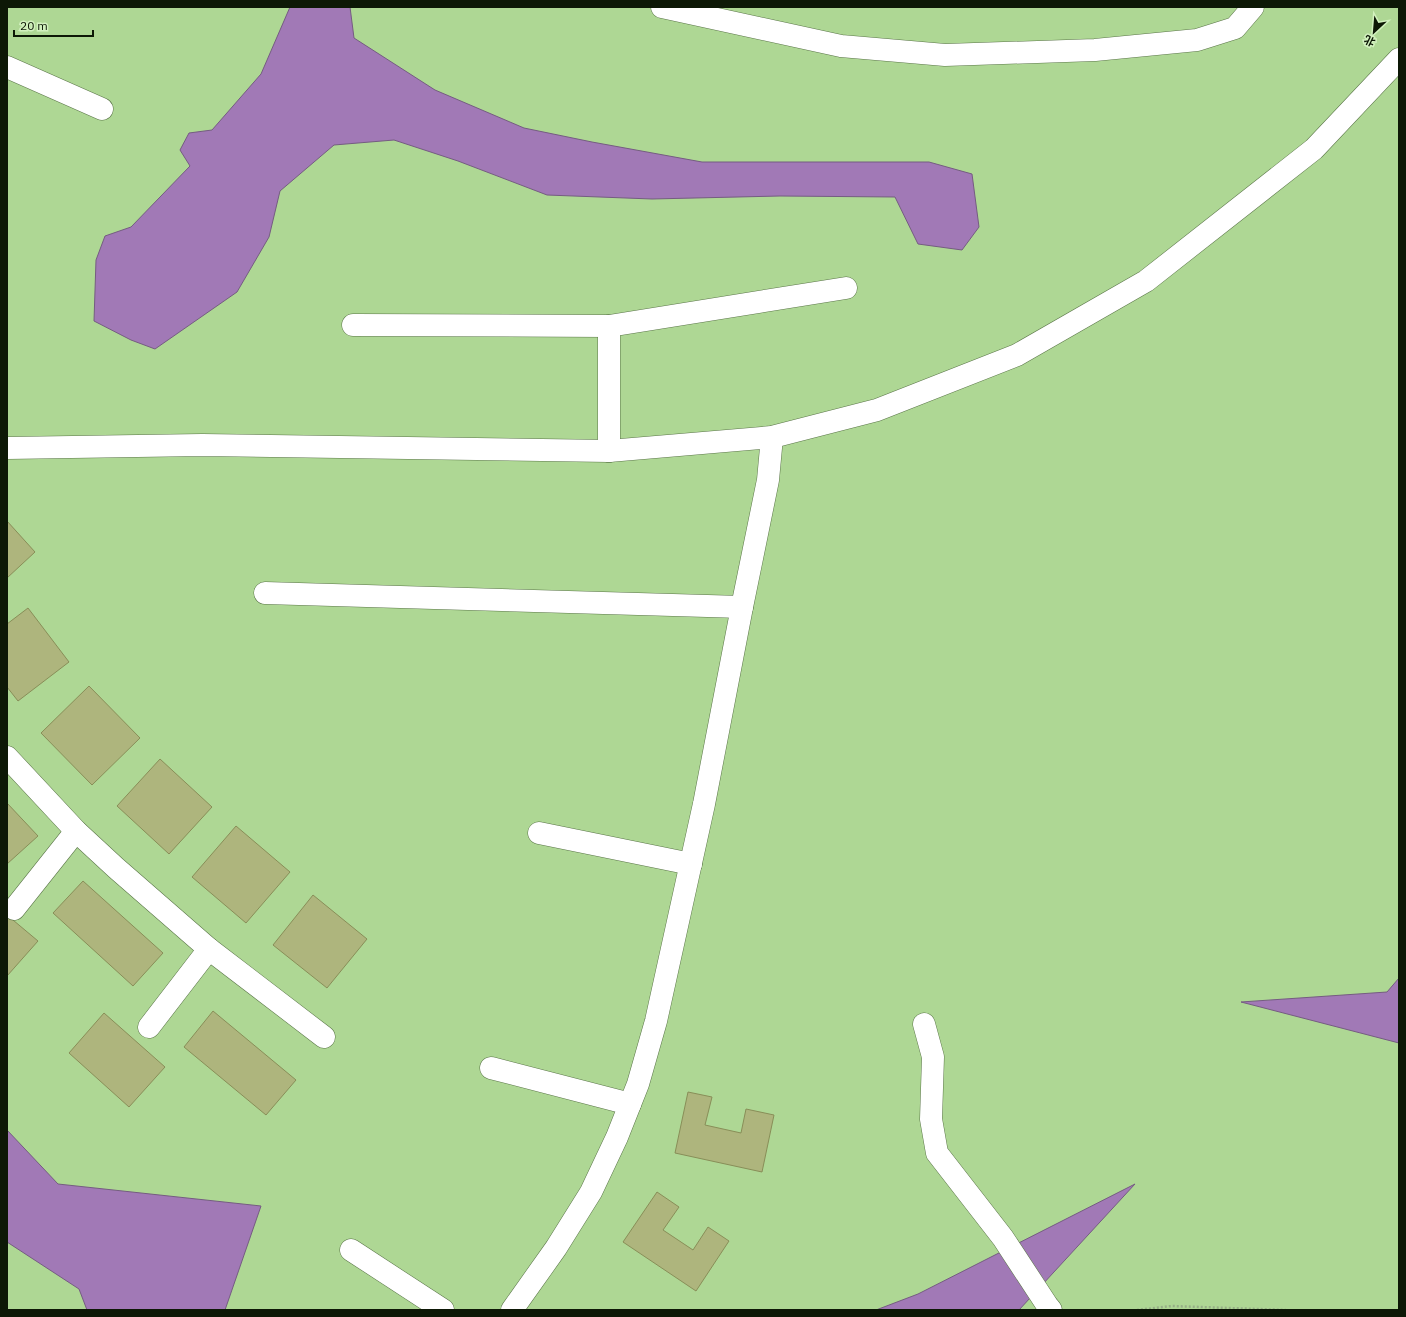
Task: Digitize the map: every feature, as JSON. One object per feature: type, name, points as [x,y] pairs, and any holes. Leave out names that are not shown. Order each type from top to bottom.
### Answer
[{"type":"street","points":[[662,7],[841,46],[945,55],[1095,50],[1197,40],[1235,28],[1253,7]]},
{"type":"street","points":[[7,448],[202,445],[609,451],[772,437],[877,410],[1017,355],[1146,282],[1314,149],[1399,59]]},
{"type":"street","points":[[7,67],[102,109]]},
{"type":"street","points":[[353,325],[609,326],[846,288]]},
{"type":"street","points":[[609,326],[609,451]]},
{"type":"street","points":[[512,1310],[556,1248],[591,1192],[617,1137],[638,1084],[656,1021],[704,804],[768,480],[772,437]]},
{"type":"street","points":[[265,593],[742,607]]},
{"type":"street","points":[[7,758],[76,831],[116,868],[210,949],[324,1037]]},
{"type":"street","points":[[14,910],[76,831]]},
{"type":"street","points":[[539,833],[691,864]]},
{"type":"street","points":[[149,1027],[210,949]]},
{"type":"street","points":[[924,1024],[933,1057],[931,1119],[937,1153],[1003,1238],[1051,1310]]},
{"type":"street","points":[[491,1068],[630,1104]]},
{"type":"street","points":[[350,1250],[443,1310]]},
{"type":"path","points":[[1137,1310],[1172,1306],[1286,1310]]},
{"type":"green space","points":[[7,7],[1399,7],[1399,1310],[7,1310]]},
{"type":"shaded area","points":[[290,7],[350,7],[354,38],[435,90],[524,128],[702,162],[929,162],[972,174],[979,227],[962,250],[918,244],[895,197],[780,196],[652,199],[547,195],[458,161],[394,140],[334,145],[280,191],[269,237],[237,292],[155,349],[131,340],[94,321],[96,260],[105,236],[131,227],[190,166],[180,150],[189,133],[212,130],[261,74]]},
{"type":"shaded area","points":[[1399,978],[1399,1043],[1241,1002],[1387,992]]},
{"type":"shaded area","points":[[7,1130],[58,1184],[261,1206],[225,1310],[87,1310],[79,1289],[7,1242]]},
{"type":"shaded area","points":[[1135,1184],[1019,1310],[876,1310],[918,1294]]},
{"type":"building","points":[[7,521],[35,552],[7,578]]},
{"type":"building","points":[[28,608],[69,662],[18,701],[7,687],[7,624]]},
{"type":"building","points":[[89,686],[140,738],[92,785],[41,733]]},
{"type":"building","points":[[160,759],[212,807],[169,854],[117,806]]},
{"type":"building","points":[[7,803],[38,836],[7,864]]},
{"type":"building","points":[[236,826],[290,872],[246,923],[192,877]]},
{"type":"building","points":[[83,881],[163,953],[133,986],[53,913]]},
{"type":"building","points":[[313,895],[367,939],[327,988],[273,945]]},
{"type":"building","points":[[7,915],[38,941],[7,976]]},
{"type":"building","points":[[213,1011],[296,1080],[266,1115],[184,1047]]},
{"type":"building","points":[[104,1013],[165,1067],[129,1107],[69,1053]]},
{"type":"building","points":[[688,1092],[712,1097],[705,1125],[741,1133],[746,1109],[774,1115],[762,1172],[675,1153]]},
{"type":"building","points":[[657,1192],[679,1207],[663,1230],[693,1250],[708,1227],[729,1241],[696,1291],[623,1242]]}]
